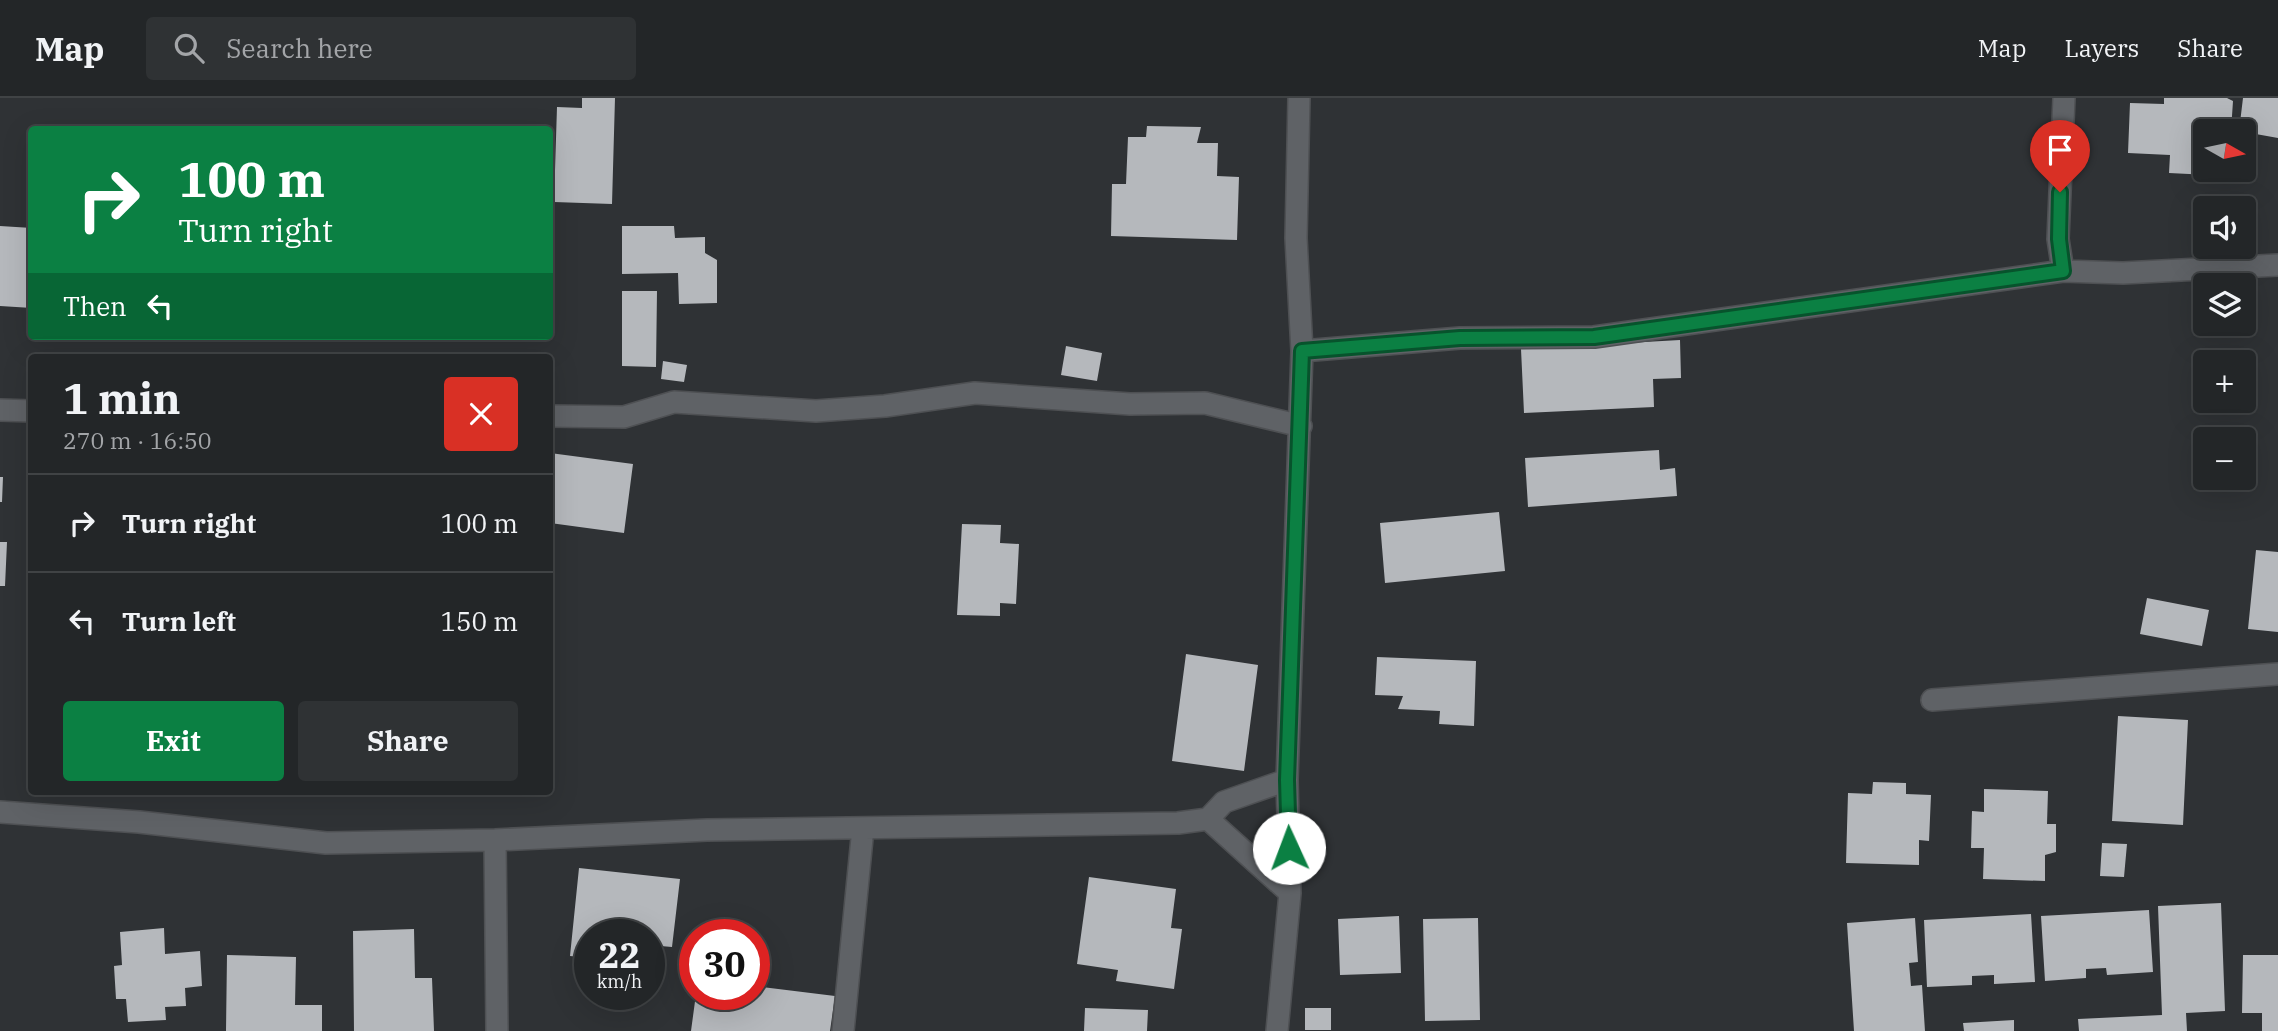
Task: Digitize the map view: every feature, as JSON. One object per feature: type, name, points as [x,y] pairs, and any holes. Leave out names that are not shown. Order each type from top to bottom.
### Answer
[{"type":"street","points":[[1277,1031],[1290,893],[1287,780],[1302,351],[1296,238],[1299,98]]},
{"type":"street","points":[[2063,271],[2059,227],[2064,98]]},
{"type":"street","points":[[1302,351],[1460,338],[1594,337],[2063,271],[2123,273],[2278,265]]},
{"type":"street","points":[[553,416],[624,416],[674,402],[816,411],[885,406],[975,393],[1130,404],[1205,402],[1301,426]]},
{"type":"street","points":[[0,410],[28,411]]},
{"type":"street","points":[[1932,700],[2278,674]]},
{"type":"street","points":[[0,812],[139,822],[326,843],[495,840],[707,830],[1178,823],[1208,818],[1224,802],[1287,780]]},
{"type":"street","points":[[1208,818],[1290,893]]},
{"type":"street","points":[[843,1031],[863,828]]},
{"type":"street","points":[[495,840],[497,1031]]},
{"type":"building","points":[[582,98],[615,98],[612,204],[554,202],[557,107],[582,108]]},
{"type":"building","points":[[2164,98],[2227,98],[2233,101],[2232,119],[2193,119],[2193,174],[2169,173],[2170,155],[2128,153],[2130,103],[2164,104]]},
{"type":"building","points":[[2243,98],[2278,98],[2278,138],[2256,134],[2256,119],[2240,119]]},
{"type":"building","points":[[1147,126],[1201,127],[1197,143],[1218,143],[1217,176],[1239,177],[1237,240],[1111,236],[1112,184],[1126,184],[1128,137],[1146,137]]},
{"type":"building","points":[[0,226],[28,228],[28,308],[0,306]]},
{"type":"building","points":[[622,226],[674,226],[675,238],[705,237],[705,253],[717,260],[717,303],[679,304],[678,273],[622,274]]},
{"type":"building","points":[[622,291],[657,291],[656,367],[622,366]]},
{"type":"building","points":[[1680,340],[1681,378],[1653,379],[1654,407],[1524,413],[1521,349]]},
{"type":"building","points":[[1066,346],[1102,353],[1097,381],[1061,375]]},
{"type":"building","points":[[663,361],[687,365],[684,382],[661,379]]},
{"type":"building","points":[[1659,450],[1660,470],[1675,468],[1677,496],[1528,507],[1525,458]]},
{"type":"building","points":[[553,453],[633,464],[624,533],[553,523]]},
{"type":"building","points":[[0,477],[3,477],[2,502],[0,502]]},
{"type":"building","points":[[1499,512],[1505,571],[1385,583],[1380,523]]},
{"type":"building","points":[[962,524],[1001,525],[1000,543],[1019,544],[1016,604],[1000,603],[1000,616],[957,615]]},
{"type":"building","points":[[0,542],[7,542],[5,586],[0,586]]},
{"type":"building","points":[[2256,550],[2278,552],[2278,632],[2248,629]]},
{"type":"building","points":[[2147,598],[2209,610],[2202,646],[2140,634]]},
{"type":"building","points":[[1186,654],[1258,665],[1244,771],[1172,761]]},
{"type":"building","points":[[1377,657],[1476,661],[1474,726],[1439,724],[1440,711],[1398,709],[1403,696],[1375,695]]},
{"type":"building","points":[[2118,716],[2188,720],[2183,825],[2112,821]]},
{"type":"building","points":[[1873,782],[1906,783],[1906,794],[1931,795],[1929,841],[1919,840],[1919,865],[1846,863],[1848,793],[1872,794]]},
{"type":"building","points":[[1984,789],[2048,791],[2047,824],[2056,824],[2056,852],[2045,855],[2045,881],[1983,879],[1984,848],[1971,848],[1972,811],[1984,812]]},
{"type":"building","points":[[2102,843],[2127,844],[2124,877],[2100,876]]},
{"type":"building","points":[[579,868],[680,879],[672,947],[665,946],[665,919],[574,919],[574,956],[570,956]]},
{"type":"building","points":[[1089,877],[1176,889],[1171,928],[1182,929],[1174,989],[1116,981],[1118,970],[1077,964]]},
{"type":"building","points":[[2221,903],[2225,1011],[2186,1013],[2187,1031],[2079,1031],[2078,1019],[2162,1015],[2158,906]]},
{"type":"building","points":[[2149,910],[2153,972],[2107,975],[2106,968],[2086,969],[2086,978],[2045,981],[2041,916]]},
{"type":"building","points":[[2031,914],[2035,982],[1994,984],[1994,975],[1972,976],[1972,985],[1927,987],[1924,920]]},
{"type":"building","points":[[1399,916],[1401,973],[1340,975],[1338,919]]},
{"type":"building","points":[[1478,918],[1480,1020],[1425,1021],[1423,919]]},
{"type":"building","points":[[1915,918],[1918,962],[1909,963],[1911,986],[1922,985],[1925,1031],[1854,1031],[1847,923]]},
{"type":"building","points":[[164,928],[165,954],[200,951],[202,986],[185,988],[186,1006],[165,1007],[166,1020],[128,1022],[126,999],[116,999],[114,966],[122,965],[120,932]]},
{"type":"building","points":[[414,929],[415,978],[432,978],[434,1031],[354,1031],[353,931]]},
{"type":"building","points":[[227,955],[296,957],[295,1005],[322,1005],[322,1031],[226,1031]]},
{"type":"building","points":[[2243,955],[2278,955],[2278,1031],[2262,1031],[2262,1013],[2242,1013]]},
{"type":"building","points":[[770,988],[835,996],[830,1031],[691,1031],[694,1010],[770,1010]]},
{"type":"building","points":[[1085,1008],[1148,1010],[1147,1031],[1084,1031]]},
{"type":"building","points":[[1305,1008],[1331,1008],[1331,1030],[1305,1030]]},
{"type":"building","points":[[2014,1020],[2014,1031],[1964,1031],[1963,1023]]},
{"type":"route","points":[[1289,848],[1287,780],[1302,351],[1460,338],[1594,337],[2063,271],[2059,239],[2060,192]]}]
